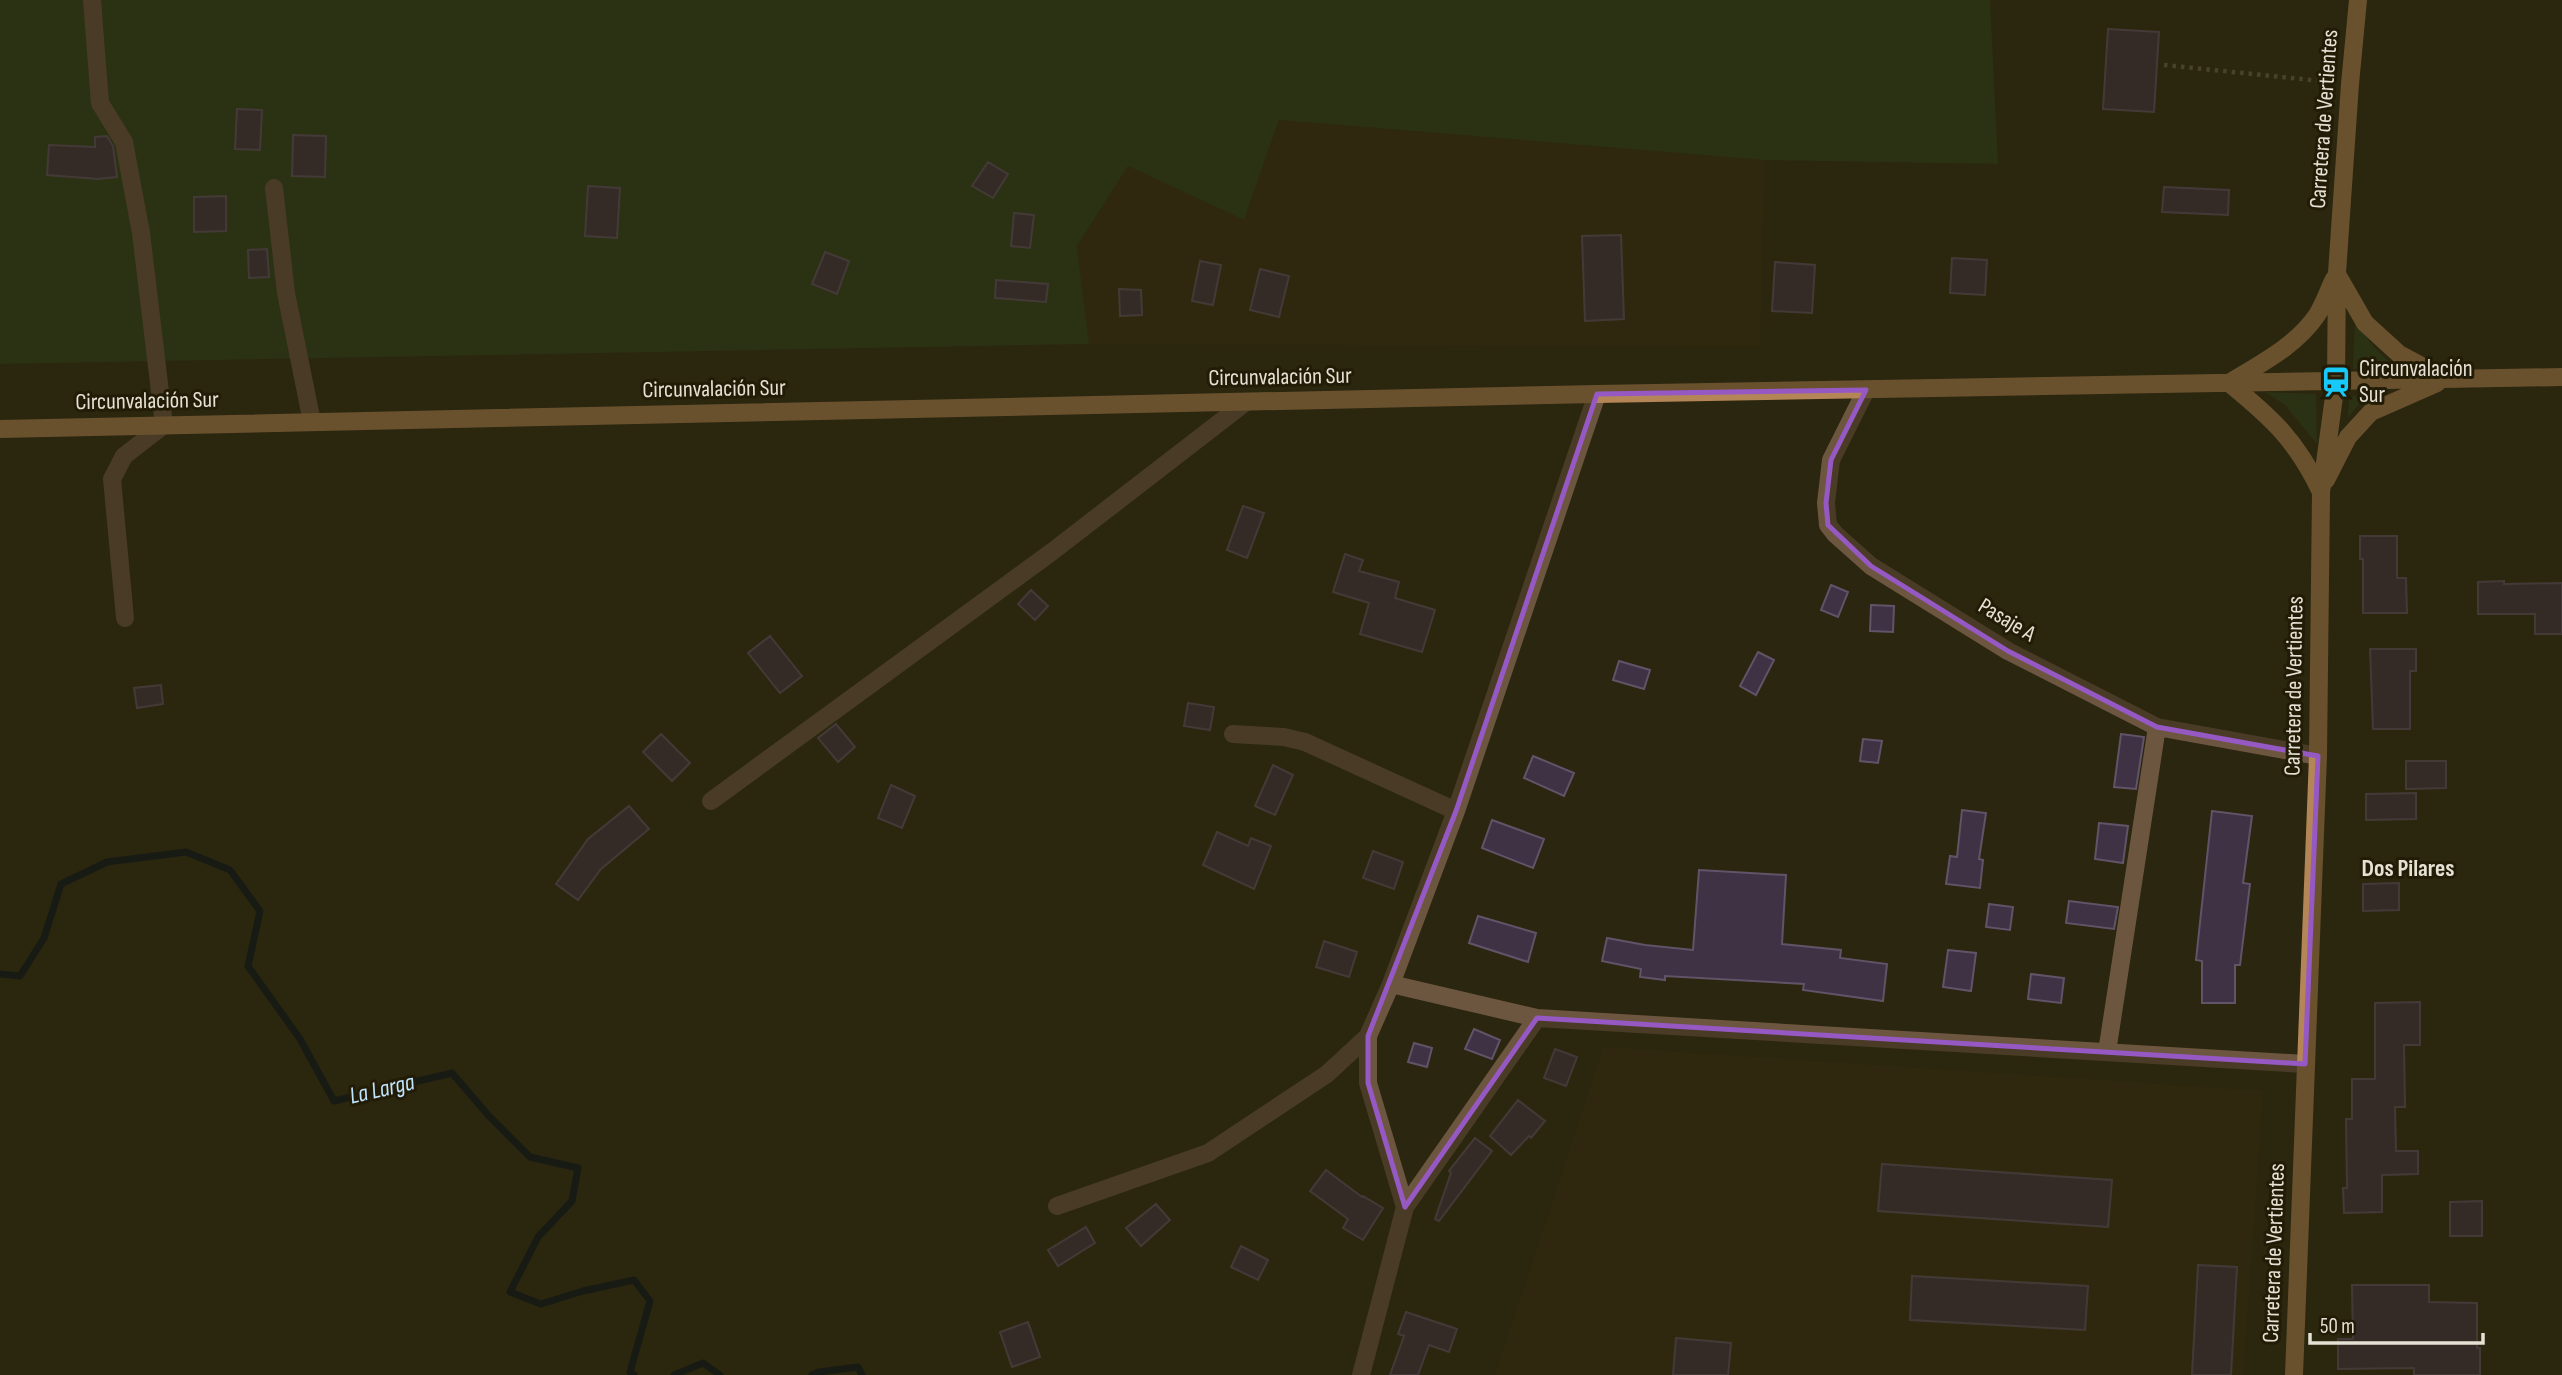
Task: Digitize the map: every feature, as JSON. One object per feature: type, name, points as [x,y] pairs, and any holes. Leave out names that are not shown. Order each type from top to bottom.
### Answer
[{"type":"main road","name":"Carretera de Vertientes","points":[[2294,1375],[2318,756],[2321,492],[2336,382],[2337,273],[2358,0]]},
{"type":"main road","points":[[2337,273],[2365,323],[2399,354],[2447,379]]},
{"type":"main road","points":[[2321,492],[2305,459],[2281,428],[2229,383],[2269,358],[2303,332],[2318,313],[2337,273]]},
{"type":"main road","name":"Circunvalación Sur","points":[[0,429],[1597,394],[2562,377]]},
{"type":"main road","points":[[2321,492],[2348,437],[2371,412],[2447,379]]},
{"type":"street","points":[[92,0],[100,103],[124,142],[141,233],[164,425],[124,456],[112,479],[125,618]]},
{"type":"street","points":[[275,188],[286,293],[312,422]]},
{"type":"street","name":"Pasaje A","points":[[1866,390],[1831,460],[1826,503],[1828,525],[1871,566],[2008,651],[2157,727],[2318,756]]},
{"type":"street","points":[[1057,1206],[1208,1153],[1327,1074],[1368,1036],[1391,984],[1456,811],[1597,394]]},
{"type":"street","points":[[711,801],[1053,551],[1246,402]]},
{"type":"street","points":[[2107,1052],[2157,727]]},
{"type":"street","points":[[1233,734],[1284,737],[1306,742],[1456,811]]},
{"type":"street","points":[[1391,984],[1537,1018],[2305,1064]]},
{"type":"street","points":[[1361,1375],[1405,1207],[1537,1018]]},
{"type":"street","points":[[1368,1036],[1368,1083],[1405,1207]]},
{"type":"path","points":[[2164,65],[2350,84]]},
{"type":"highlighted area","points":[[1866,390],[1831,460],[1826,503],[1828,525],[1871,566],[2008,651],[2157,727],[2318,756],[2305,1064],[1537,1018],[1405,1207],[1368,1083],[1368,1036],[1456,811],[1597,394]]},
{"type":"shaded area","points":[[1279,120],[1764,160],[1760,346],[1089,344],[1077,246],[1128,166],[1244,220]]},
{"type":"shaded area","points":[[1604,1047],[2263,1091],[2243,1375],[1495,1375]]},
{"type":"green space","points":[[0,0],[1990,0],[1998,164],[1764,160],[1279,120],[1244,220],[1128,166],[1077,246],[1089,344],[0,364]]},
{"type":"green space","points":[[2355,319],[2374,346],[2398,368],[2353,369]]},
{"type":"green space","points":[[2265,392],[2316,394],[2317,444],[2285,405]]},
{"type":"green space","points":[[2375,394],[2358,405],[2348,418],[2349,397]]},
{"type":"building","points":[[2108,29],[2159,32],[2154,112],[2103,109]]},
{"type":"building","points":[[237,109],[262,110],[260,150],[235,149]]},
{"type":"building","points":[[293,135],[326,136],[325,177],[292,176]]},
{"type":"building","points":[[107,136],[113,146],[117,177],[98,179],[47,175],[49,145],[95,147],[95,137]]},
{"type":"building","points":[[988,162],[1008,174],[993,198],[972,186]]},
{"type":"building","points":[[588,186],[620,188],[617,238],[585,236]]},
{"type":"building","points":[[2164,187],[2229,190],[2228,215],[2162,212]]},
{"type":"building","points":[[226,196],[226,231],[194,232],[194,197]]},
{"type":"building","points":[[1014,213],[1034,215],[1030,248],[1011,246]]},
{"type":"building","points":[[1621,235],[1624,319],[1585,321],[1582,236]]},
{"type":"building","points":[[267,249],[269,277],[249,278],[248,250]]},
{"type":"building","points":[[825,252],[849,261],[837,294],[812,284]]},
{"type":"building","points":[[1952,258],[1987,260],[1985,295],[1950,293]]},
{"type":"building","points":[[1200,261],[1221,265],[1213,305],[1192,301]]},
{"type":"building","points":[[1775,262],[1815,265],[1812,313],[1772,311]]},
{"type":"building","points":[[1260,269],[1289,276],[1279,317],[1250,310]]},
{"type":"building","points":[[996,280],[1048,284],[1046,302],[995,298]]},
{"type":"building","points":[[1119,289],[1141,290],[1142,315],[1120,316]]},
{"type":"building","points":[[1243,506],[1264,513],[1247,558],[1227,550]]},
{"type":"building","points":[[2360,536],[2397,536],[2397,578],[2406,578],[2407,613],[2363,613],[2363,559],[2360,559]]},
{"type":"building","points":[[1345,554],[1363,560],[1359,571],[1399,582],[1395,598],[1435,610],[1422,652],[1360,634],[1369,603],[1333,592]]},
{"type":"building","points":[[2504,581],[2504,584],[2562,583],[2562,634],[2535,634],[2535,614],[2478,614],[2478,582]]},
{"type":"building","points":[[1831,585],[1848,592],[1838,617],[1821,610]]},
{"type":"building","points":[[1031,590],[1048,606],[1035,620],[1018,604]]},
{"type":"building","points":[[1871,605],[1894,606],[1893,632],[1870,631]]},
{"type":"building","points":[[770,636],[802,676],[780,693],[748,653]]},
{"type":"building","points":[[2370,649],[2416,649],[2416,671],[2410,671],[2410,729],[2373,729]]},
{"type":"building","points":[[1758,652],[1774,660],[1756,695],[1740,686]]},
{"type":"building","points":[[1619,661],[1650,670],[1644,689],[1613,680]]},
{"type":"building","points":[[161,685],[163,704],[137,708],[134,688]]},
{"type":"building","points":[[1188,703],[1214,707],[1210,730],[1184,726]]},
{"type":"building","points":[[836,724],[855,747],[838,762],[818,738]]},
{"type":"building","points":[[661,734],[690,763],[672,781],[643,752]]},
{"type":"building","points":[[2121,734],[2144,737],[2136,789],[2114,787]]},
{"type":"building","points":[[1863,739],[1882,741],[1878,763],[1860,761]]},
{"type":"building","points":[[1533,756],[1574,773],[1564,796],[1524,778]]},
{"type":"building","points":[[2406,761],[2446,761],[2446,788],[2406,789]]},
{"type":"building","points":[[1273,765],[1293,775],[1275,815],[1255,806]]},
{"type":"building","points":[[891,785],[915,796],[902,828],[878,818]]},
{"type":"building","points":[[2416,793],[2416,819],[2366,820],[2366,794]]},
{"type":"building","points":[[629,806],[649,829],[601,869],[578,900],[556,884],[588,839]]},
{"type":"building","points":[[1962,810],[1986,813],[1979,859],[1983,860],[1980,888],[1946,884],[1950,856],[1957,857]]},
{"type":"building","points":[[2212,811],[2252,816],[2243,883],[2250,884],[2240,965],[2235,965],[2235,1003],[2202,1003],[2202,961],[2196,960]]},
{"type":"building","points":[[1492,820],[1544,839],[1533,868],[1482,848]]},
{"type":"building","points":[[2099,823],[2128,826],[2123,863],[2095,859]]},
{"type":"building","points":[[1217,832],[1248,846],[1251,838],[1271,846],[1254,889],[1203,865]]},
{"type":"building","points":[[1373,851],[1403,862],[1394,889],[1363,878]]},
{"type":"building","points":[[1699,870],[1786,875],[1782,944],[1841,950],[1840,958],[1887,964],[1883,1001],[1803,990],[1804,984],[1640,977],[1641,969],[1602,961],[1607,938],[1693,950]]},
{"type":"building","points":[[2399,883],[2399,910],[2363,911],[2363,884]]},
{"type":"building","points":[[2069,901],[2118,907],[2114,929],[2066,923]]},
{"type":"building","points":[[1989,904],[2013,907],[2010,930],[1986,927]]},
{"type":"building","points":[[1478,916],[1536,933],[1528,962],[1469,943]]},
{"type":"building","points":[[1324,941],[1357,952],[1349,977],[1316,967]]},
{"type":"building","points":[[1948,950],[1976,953],[1971,991],[1943,987]]},
{"type":"building","points":[[2031,974],[2064,978],[2061,1003],[2028,999]]},
{"type":"building","points":[[2420,1002],[2420,1045],[2404,1045],[2405,1107],[2395,1107],[2396,1151],[2418,1151],[2418,1174],[2382,1175],[2382,1212],[2344,1213],[2343,1188],[2347,1188],[2346,1119],[2352,1119],[2352,1079],[2375,1079],[2375,1003]]},
{"type":"building","points":[[1474,1029],[1500,1040],[1492,1059],[1465,1049]]},
{"type":"building","points":[[1414,1043],[1432,1048],[1427,1067],[1408,1062]]},
{"type":"building","points":[[1555,1049],[1577,1057],[1566,1086],[1544,1078]]},
{"type":"building","points":[[1518,1100],[1545,1121],[1531,1138],[1529,1136],[1511,1155],[1490,1136]]},
{"type":"building","points":[[1475,1138],[1492,1151],[1439,1221],[1435,1219],[1451,1173],[1449,1171]]},
{"type":"building","points":[[1882,1164],[2112,1180],[2108,1227],[1878,1211]]},
{"type":"building","points":[[1326,1170],[1362,1197],[1383,1208],[1363,1240],[1343,1228],[1348,1219],[1310,1191]]},
{"type":"building","points":[[2482,1201],[2482,1236],[2450,1236],[2450,1202]]},
{"type":"building","points":[[1156,1204],[1170,1220],[1141,1246],[1126,1228]]},
{"type":"building","points":[[1086,1227],[1095,1243],[1058,1266],[1048,1250]]},
{"type":"building","points":[[1241,1246],[1268,1260],[1258,1280],[1231,1267]]},
{"type":"building","points":[[2198,1265],[2237,1267],[2231,1375],[2192,1375]]},
{"type":"building","points":[[1912,1276],[2088,1286],[2085,1330],[1910,1320]]},
{"type":"building","points":[[2352,1285],[2429,1285],[2429,1302],[2477,1303],[2480,1375],[2414,1375],[2414,1368],[2338,1369],[2338,1339],[2353,1339]]},
{"type":"building","points":[[1406,1312],[1457,1329],[1449,1352],[1429,1345],[1418,1375],[1390,1375],[1404,1336],[1398,1334]]},
{"type":"building","points":[[1028,1322],[1040,1357],[1012,1367],[1000,1332]]},
{"type":"building","points":[[1676,1338],[1731,1343],[1728,1375],[1673,1375]]},
{"type":"waterway","name":"La Larga","points":[[0,974],[20,976],[44,938],[61,884],[107,862],[186,852],[230,870],[260,911],[248,966],[300,1039],[334,1101],[452,1073],[488,1115],[530,1157],[578,1168],[572,1201],[538,1237],[510,1292],[541,1304],[634,1280],[650,1301],[630,1372],[634,1375]]},
{"type":"waterway","name":"La Larga","points":[[674,1375],[703,1363],[720,1375]]},
{"type":"waterway","name":"La Larga","points":[[812,1375],[858,1367],[862,1375]]},
{"type":"place","name":"Circunvalación Sur","points":[[2336,382]]},
{"type":"district","name":"Dos Pilares","points":[[2408,868]]}]
